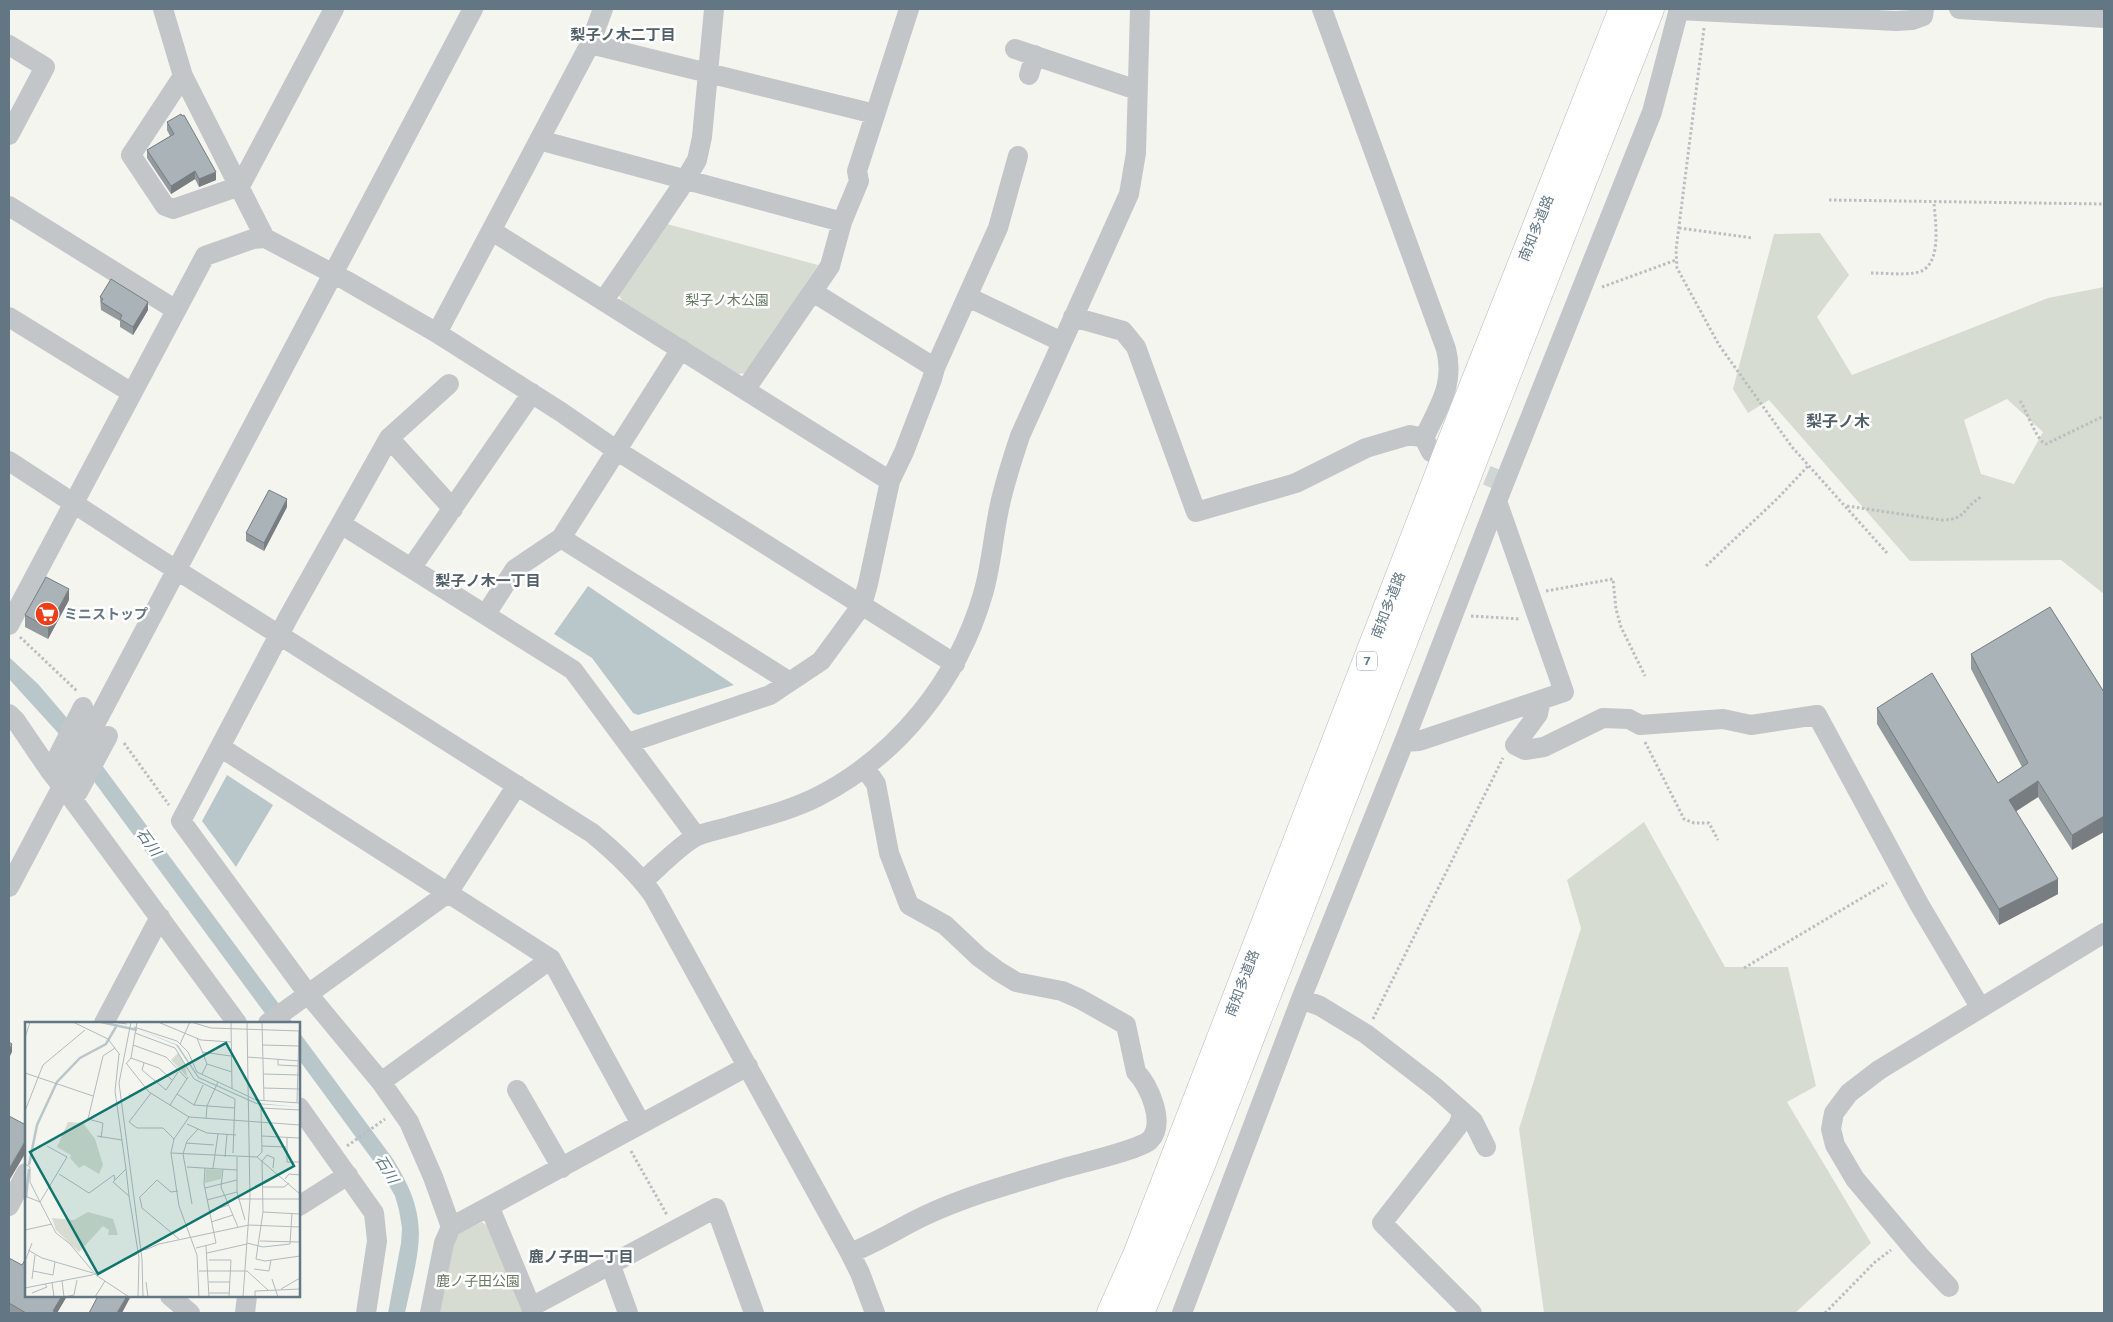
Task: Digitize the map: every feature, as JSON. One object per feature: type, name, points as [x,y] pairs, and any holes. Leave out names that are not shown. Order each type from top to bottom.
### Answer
[{"type":"highway","name":"南知多道路","points":[[1111,1313],[1137,1254],[1460,419],[1623,9]]},
{"type":"highway","name":"南知多道路","points":[[1140,1313],[1204,1155],[1484,431],[1650,9]]},
{"type":"street","points":[[163,9],[183,76],[265,238]]},
{"type":"street","points":[[183,76],[130,155],[165,206],[173,209],[240,186],[334,9]]},
{"type":"street","points":[[9,887],[107,732],[176,569],[472,9]]},
{"type":"street","points":[[437,333],[590,44],[603,9]]},
{"type":"street","points":[[604,300],[697,160],[702,137],[714,9]]},
{"type":"street","points":[[643,881],[696,836],[791,808],[825,793],[865,768],[911,725],[936,693],[955,664],[970,632],[984,593],[999,508],[1020,436],[1129,194],[1136,153],[1140,9]]},
{"type":"street","points":[[1073,317],[1123,331],[1136,347],[1196,512],[1296,482],[1366,448],[1410,435],[1427,445],[1450,377],[1448,356],[1322,9]]},
{"type":"street","points":[[1182,1313],[1301,999],[1652,112],[1679,10],[1896,21],[1912,20],[1922,16],[1924,9]]},
{"type":"street","points":[[1959,9],[2104,18]]},
{"type":"street","points":[[745,390],[830,266],[842,222],[859,181],[857,171],[904,10]]},
{"type":"street","points":[[590,44],[875,114]]},
{"type":"street","points":[[9,45],[45,67],[9,135]]},
{"type":"street","points":[[1015,49],[1138,90]]},
{"type":"street","points":[[1029,76],[1035,55]]},
{"type":"street","points":[[540,140],[842,222]]},
{"type":"street","points":[[628,743],[770,695],[821,661],[862,605],[890,481],[904,452],[935,368],[998,228],[1018,156]]},
{"type":"street","points":[[9,206],[176,310]]},
{"type":"street","points":[[492,231],[890,481]]},
{"type":"street","points":[[12,629],[74,502],[205,256],[253,239],[265,238],[437,333],[532,393],[616,450],[955,664]]},
{"type":"street","points":[[813,292],[935,368]]},
{"type":"street","points":[[968,298],[1062,342]]},
{"type":"street","points":[[9,316],[132,393]]},
{"type":"street","points":[[486,614],[515,569],[561,538],[681,349]]},
{"type":"street","points":[[430,1313],[444,1243],[450,1227],[433,1177],[409,1122],[381,1082],[305,996],[180,822],[279,634],[388,438],[449,384]]},
{"type":"street","points":[[412,567],[532,393]]},
{"type":"street","points":[[388,438],[453,509]]},
{"type":"street","points":[[9,461],[518,785],[592,833],[618,854],[653,895],[850,1253],[860,1273],[875,1313]]},
{"type":"street","points":[[1404,742],[1419,741],[1564,692],[1497,501]]},
{"type":"street","points":[[341,524],[573,670],[696,836]]},
{"type":"street","points":[[561,538],[790,682]]},
{"type":"street","points":[[55,762],[81,700]]},
{"type":"street","points":[[1541,700],[1538,714],[1515,745],[1525,750],[1544,747],[1604,718],[1629,718],[1640,725],[1723,719],[1751,725],[1817,715],[1903,874],[1980,1007]]},
{"type":"street","points":[[9,714],[16,720],[70,789],[236,1022]]},
{"type":"street","points":[[220,747],[550,959],[641,1124]]},
{"type":"street","points":[[850,1253],[924,1217],[982,1192],[1088,1160],[1118,1154],[1150,1140],[1157,1126],[1158,1117],[1141,1077],[1136,1072],[1126,1025],[1080,999],[1062,992],[1016,982],[979,957],[945,925],[909,905],[889,853],[876,784],[865,768]]},
{"type":"street","points":[[269,1022],[448,893],[518,785]]},
{"type":"street","points":[[105,1022],[160,917]]},
{"type":"street","points":[[1949,1287],[1905,1239],[1846,1167],[1835,1145],[1832,1129],[1834,1113],[1849,1093],[1879,1070],[2104,933]]},
{"type":"street","points":[[381,1082],[550,959]]},
{"type":"street","points":[[1301,999],[1320,1006],[1366,1034],[1436,1088],[1473,1120],[1486,1147]]},
{"type":"street","points":[[450,1227],[490,1208],[748,1066]]},
{"type":"street","points":[[517,1090],[562,1168]]},
{"type":"street","points":[[300,1108],[374,1213],[377,1241],[366,1313]]},
{"type":"street","points":[[1463,1112],[1458,1126],[1382,1223],[1472,1313]]},
{"type":"street","points":[[300,1205],[348,1175]]},
{"type":"street","points":[[490,1208],[532,1310],[716,1208],[754,1313]]},
{"type":"street","points":[[611,1266],[628,1313]]},
{"type":"street","points":[[171,1297],[190,1313]]},
{"type":"street","points":[[245,1313],[247,1297]]},
{"type":"path","points":[[1707,12],[1679,228],[1677,268],[1719,345],[1787,439],[1887,553]]},
{"type":"path","points":[[1828,200],[2104,204]]},
{"type":"path","points":[[1871,273],[1916,273],[1926,268],[1933,259],[1936,247],[1934,202]]},
{"type":"path","points":[[1679,228],[1753,238]]},
{"type":"path","points":[[1580,291],[1592,290],[1676,260]]},
{"type":"path","points":[[2020,401],[2029,415],[2041,443],[2046,444],[2104,416]]},
{"type":"path","points":[[1706,566],[1778,498],[1809,465]]},
{"type":"path","points":[[1846,506],[1941,520],[1954,520],[1960,517],[1971,503],[1981,497]]},
{"type":"path","points":[[1530,594],[1613,579],[1616,609],[1621,627],[1645,676]]},
{"type":"path","points":[[1454,611],[1473,617],[1509,619],[1538,614]]},
{"type":"path","points":[[12,629],[81,700]]},
{"type":"path","points":[[1640,725],[1644,740],[1684,818],[1694,823],[1709,823],[1718,840]]},
{"type":"path","points":[[107,732],[180,822]]},
{"type":"path","points":[[1366,1034],[1494,774],[1506,753],[1515,745]]},
{"type":"path","points":[[1744,968],[1903,874]]},
{"type":"path","points":[[345,1148],[392,1113]]},
{"type":"path","points":[[622,1135],[676,1230]]},
{"type":"path","points":[[1825,1313],[1875,1262],[1905,1239]]},
{"type":"green space","name":"梨子ノ木公園","points":[[667,224],[818,265],[747,373],[738,374],[622,301],[619,295]]},
{"type":"green space","points":[[1820,233],[1849,275],[1817,317],[1852,375],[2048,298],[2104,287],[2104,594],[2061,560],[1910,561],[1769,400],[1748,413],[1733,389],[1774,234]],"holes":[[[2007,399],[2043,432],[2014,484],[1981,474],[1964,420]]]},
{"type":"green space","points":[[1644,822],[1725,967],[1788,967],[1816,1086],[1787,1102],[1871,1243],[1795,1313],[1544,1313],[1519,1129],[1581,928],[1567,880]]},
{"type":"green space","name":"鹿ノ子田公園","points":[[482,1222],[489,1227],[523,1313],[440,1313],[453,1246],[458,1234]]},
{"type":"water","points":[[588,586],[734,685],[638,715],[633,713],[592,658],[554,634]]},
{"type":"water","name":"石川","points":[[9,657],[38,684],[67,718],[292,1022],[271,1022],[59,734],[9,679]]},
{"type":"water","points":[[227,775],[273,805],[236,867],[202,821]]},
{"type":"water","name":"石川","points":[[300,1033],[393,1159],[413,1200],[418,1218],[418,1252],[405,1313],[388,1313],[402,1228],[395,1196],[380,1170],[300,1061]]},
{"type":"building","points":[[181,114],[182,116],[184,115],[216,172],[199,179],[195,171],[171,186],[147,150],[174,134],[167,122]]},
{"type":"building","points":[[111,279],[148,302],[133,327],[120,319],[122,315],[101,302],[103,299],[100,297]]},
{"type":"building","points":[[269,490],[287,499],[264,543],[246,533]]},
{"type":"building","name":"ミニストップ","points":[[46,577],[69,589],[48,628],[25,615]]},
{"type":"building","points":[[2050,607],[2104,692],[2104,816],[2072,835],[2038,781],[2009,800],[2058,879],[1999,909],[1877,708],[1932,673],[1998,783],[2028,763],[1971,654]]},
{"type":"building","points":[[9,1116],[25,1124],[25,1142],[9,1169]]},
{"type":"building","points":[[9,1258],[22,1265],[25,1260],[25,1297],[61,1297],[53,1311],[57,1313],[26,1313],[9,1303]]},
{"type":"building","points":[[97,1297],[126,1297],[117,1313],[89,1313]]},
{"type":"tunnel","points":[[1459,464],[1503,482]]},
{"type":"place","name":"ミニストップ","points":[[47,614]]},
{"type":"district","name":"梨子ノ木二丁目","points":[[623,34]]},
{"type":"district","name":"梨子ノ木","points":[[1838,421]]},
{"type":"district","name":"梨子ノ木一丁目","points":[[488,580]]},
{"type":"district","name":"鹿ノ子田一丁目","points":[[581,1256]]}]
